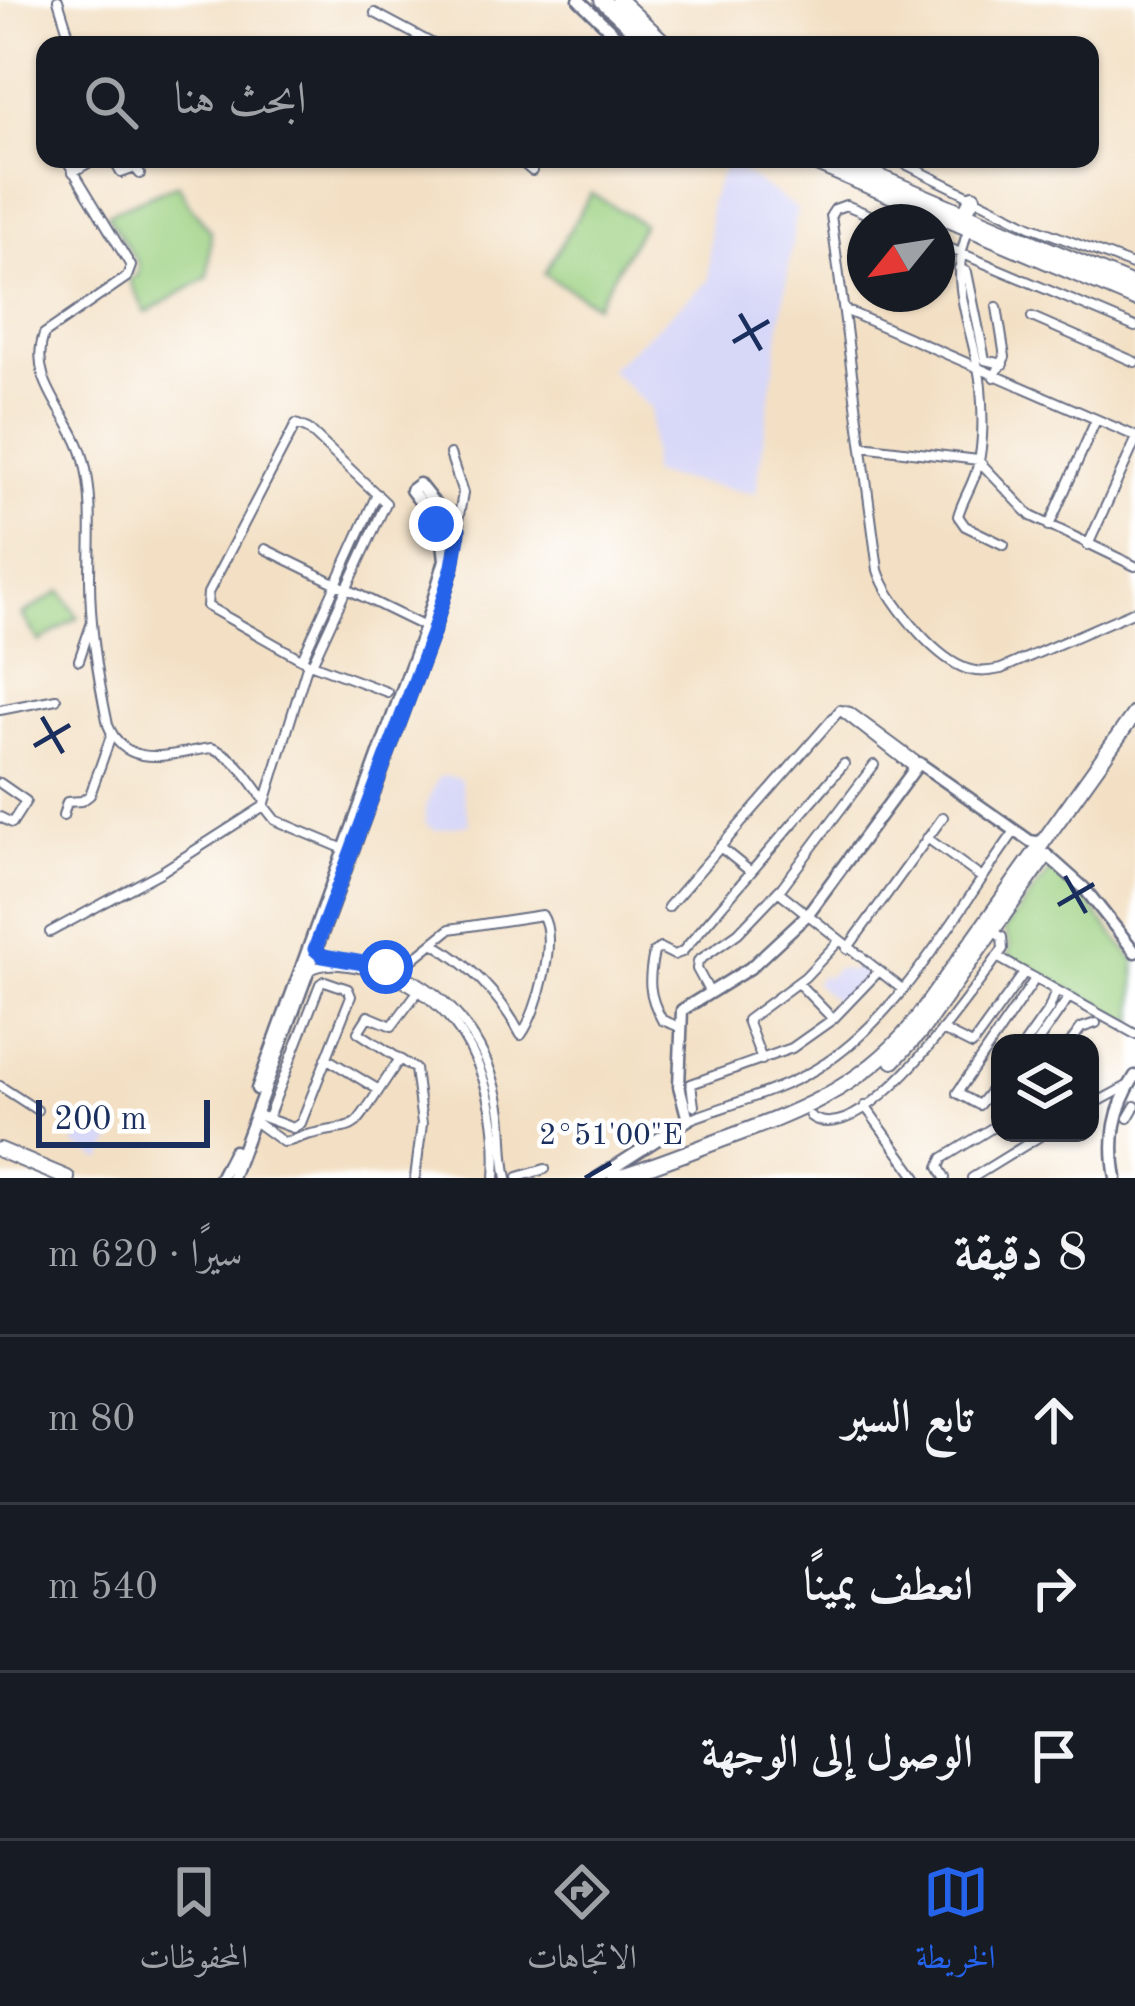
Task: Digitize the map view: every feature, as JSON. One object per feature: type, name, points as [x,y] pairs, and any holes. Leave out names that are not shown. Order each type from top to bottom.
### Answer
[{"type":"main road","points":[[602,0],[640,36]]},
{"type":"main road","points":[[619,0],[657,36]]},
{"type":"main road","points":[[828,168],[1135,286]]},
{"type":"main road","points":[[856,168],[1135,299]]},
{"type":"main road","points":[[967,222],[973,197]]},
{"type":"main road","points":[[640,1178],[810,1117],[851,1094],[904,1050],[992,931],[1135,713]]},
{"type":"main road","points":[[615,1178],[793,1114],[864,1074],[911,1027],[1135,729]]},
{"type":"main road","points":[[0,1150],[67,1178]]},
{"type":"main road","points":[[0,1160],[40,1178]]},
{"type":"street","points":[[58,0],[69,36]]},
{"type":"street","points":[[579,0],[617,36]]},
{"type":"street","points":[[376,13],[418,36]]},
{"type":"street","points":[[71,168],[131,266],[125,278],[44,334],[38,363],[44,385],[79,442],[90,487],[93,619],[115,742],[136,756],[221,751],[236,763],[274,820],[344,849]]},
{"type":"street","points":[[73,172],[80,168]]},
{"type":"street","points":[[136,168],[140,174]]},
{"type":"street","points":[[913,168],[1070,243],[1135,266]]},
{"type":"street","points":[[847,205],[832,212],[883,585],[895,605],[952,661],[980,672],[1001,669],[1135,611]]},
{"type":"street","points":[[967,222],[959,268],[981,388],[978,460],[959,519],[1004,544]]},
{"type":"street","points":[[955,251],[1135,327]]},
{"type":"street","points":[[959,268],[968,274],[985,360],[1003,364]]},
{"type":"street","points":[[994,377],[1005,358],[997,307]]},
{"type":"street","points":[[844,310],[1135,439],[1088,545]]},
{"type":"street","points":[[1033,317],[1135,362]]},
{"type":"street","points":[[1048,526],[1096,420]]},
{"type":"street","points":[[342,586],[386,502],[308,429],[296,424],[208,593],[207,606],[308,662],[387,692]]},
{"type":"street","points":[[862,446],[978,460],[1021,507],[1048,526],[1135,566]]},
{"type":"street","points":[[220,1178],[230,1164],[425,627],[445,560],[443,543],[463,494],[450,454]]},
{"type":"street","points":[[50,932],[160,872],[264,802],[308,662],[377,494]]},
{"type":"street","points":[[443,543],[435,535],[450,526]]},
{"type":"street","points":[[259,1117],[307,971],[433,633],[453,566],[450,526]]},
{"type":"street","points":[[265,548],[425,627]]},
{"type":"street","points":[[79,661],[93,619]]},
{"type":"street","points":[[0,710],[56,699]]},
{"type":"street","points":[[668,908],[840,710],[1030,841],[1092,896],[1135,952]]},
{"type":"street","points":[[63,816],[67,802],[88,798],[112,734]]},
{"type":"street","points":[[680,1027],[662,1020],[649,994],[654,952],[660,948],[681,953],[844,764]]},
{"type":"street","points":[[710,993],[697,969],[700,958],[737,933],[778,891],[874,765]]},
{"type":"street","points":[[688,1120],[679,1086],[684,1006],[750,968],[807,915],[917,766]]},
{"type":"street","points":[[0,783],[26,801],[12,823],[0,817]]},
{"type":"street","points":[[847,949],[943,817]]},
{"type":"street","points":[[597,1178],[688,1120],[814,1070],[862,1034],[902,989],[1014,833]]},
{"type":"street","points":[[927,838],[982,878]]},
{"type":"street","points":[[720,847],[752,872]]},
{"type":"street","points":[[778,891],[902,989]]},
{"type":"street","points":[[398,972],[433,943],[450,929],[539,914],[545,917],[548,931],[539,997],[521,1035],[483,981],[433,943]]},
{"type":"street","points":[[810,1117],[832,1125],[902,1077],[997,957],[1004,940],[992,931]]},
{"type":"street","points":[[762,1060],[747,1022],[798,983],[839,941]]},
{"type":"street","points":[[315,949],[323,956],[398,972],[441,997],[468,1028],[487,1061],[514,1176],[545,1169]]},
{"type":"street","points":[[997,957],[1135,1034]]},
{"type":"street","points":[[307,971],[320,964],[360,968],[419,991],[446,1012],[479,1064],[492,1108],[495,1178]]},
{"type":"street","points":[[694,1106],[689,1089],[693,1084],[792,1048],[833,1019],[878,973]]},
{"type":"street","points":[[942,1030],[972,1046],[1024,974]]},
{"type":"street","points":[[997,1034],[1035,979]]},
{"type":"street","points":[[232,1178],[259,1117],[320,984],[326,981],[351,992],[298,1127],[259,1117]]},
{"type":"street","points":[[798,983],[833,1019]]},
{"type":"street","points":[[1031,1034],[1056,990]]},
{"type":"street","points":[[415,1178],[422,1124],[415,1069],[360,1035],[358,1029],[368,1016],[392,1026],[419,991]]},
{"type":"street","points":[[1043,1034],[1069,997]]},
{"type":"street","points":[[1076,1034],[1096,1023]]},
{"type":"street","points":[[991,1042],[957,1091],[976,1105],[991,1096]]},
{"type":"street","points":[[326,1058],[379,1090]]},
{"type":"street","points":[[259,1117],[284,1142],[343,1131],[358,1122],[399,1060]]},
{"type":"street","points":[[1099,1101],[1132,1080]]},
{"type":"street","points":[[1119,1178],[1112,1148],[1118,1105],[1132,1080]]},
{"type":"street","points":[[1119,1178],[1118,1134],[1132,1080]]},
{"type":"street","points":[[0,1086],[37,1110]]},
{"type":"street","points":[[1103,1099],[1118,1105]]},
{"type":"street","points":[[865,1106],[917,1178]]},
{"type":"street","points":[[1129,1118],[1135,1106]]},
{"type":"street","points":[[945,1178],[939,1167],[943,1158],[991,1129]]},
{"type":"street","points":[[971,1178],[1030,1142]]},
{"type":"shaded area","points":[[723,168],[736,168],[797,209],[756,494],[651,474],[651,409],[609,369],[709,280],[710,202]]},
{"type":"shaded area","points":[[438,777],[460,779],[470,825],[434,830],[425,823],[425,808]]},
{"type":"shaded area","points":[[858,964],[870,975],[845,1001],[834,1001],[814,982],[822,974],[827,978],[836,968],[852,971]]},
{"type":"shaded area","points":[[88,1120],[116,1136],[102,1160],[73,1144]]},
{"type":"green space","points":[[178,184],[211,231],[208,277],[146,313],[129,280],[138,275],[139,265],[107,214]]},
{"type":"green space","points":[[591,193],[643,224],[596,305],[544,274]]},
{"type":"green space","points":[[61,591],[78,617],[39,642],[22,615]]},
{"type":"green space","points":[[1051,869],[1082,896],[1135,961],[1135,1024],[1117,1015],[1114,1018],[1104,1008],[1008,959],[1010,945],[1004,930]]},
{"type":"route","points":[[386,967],[323,956],[315,949],[444,601],[459,530],[448,519],[436,524]]}]
